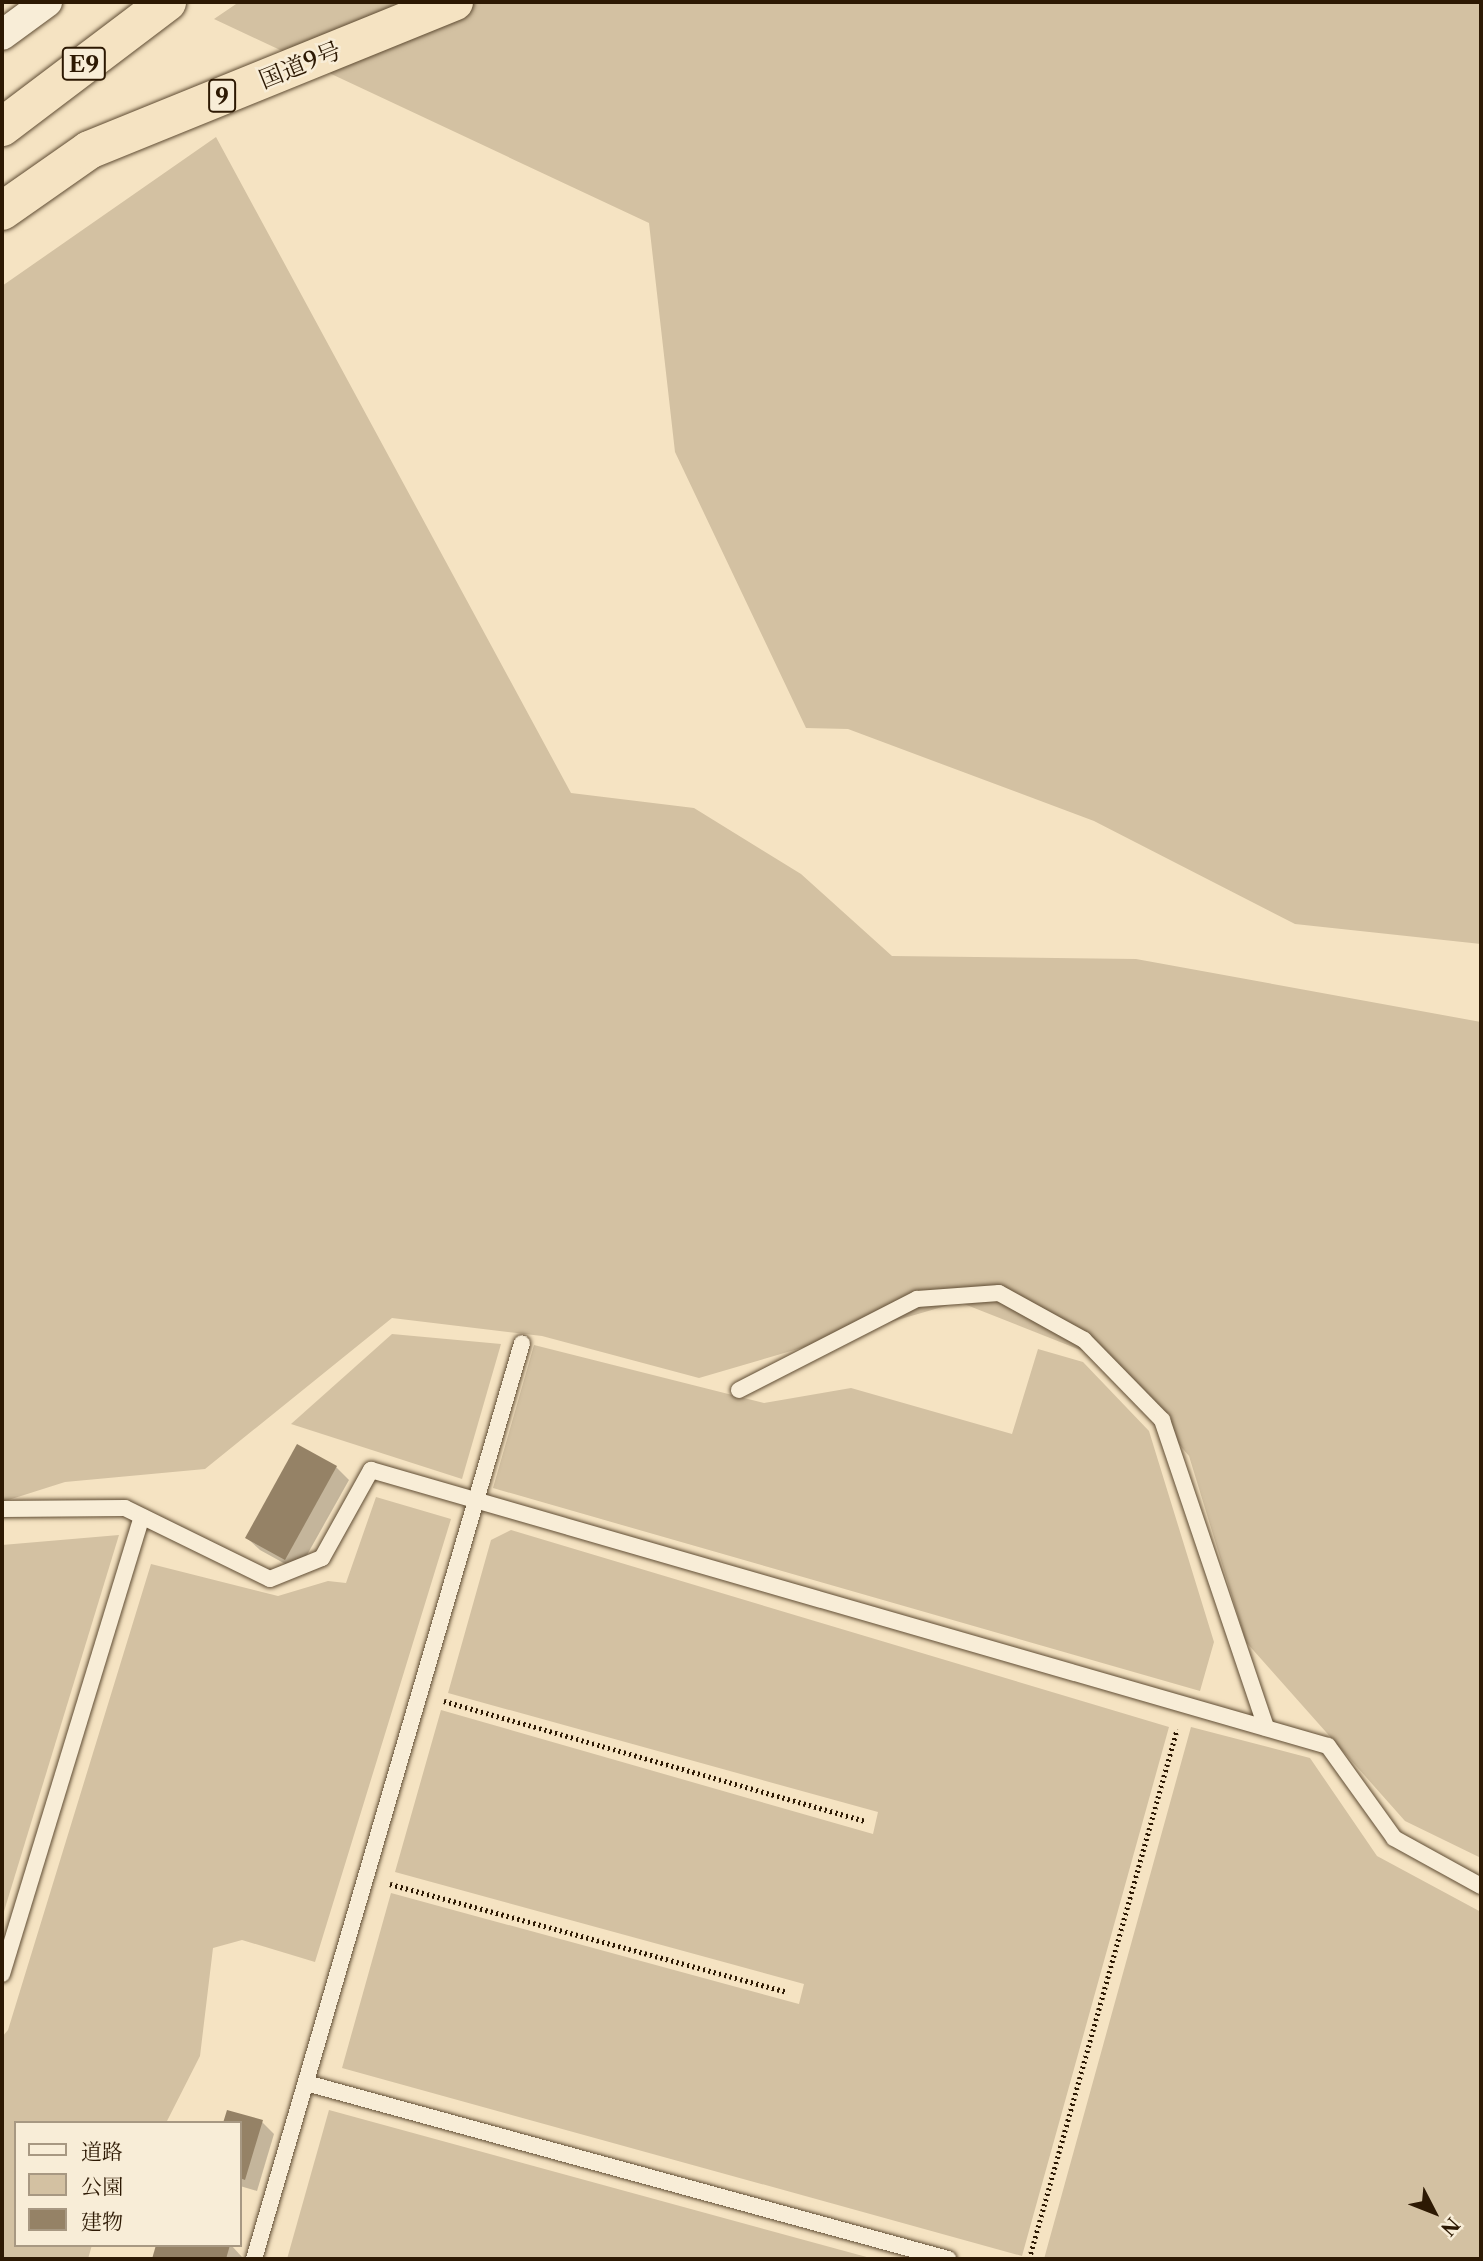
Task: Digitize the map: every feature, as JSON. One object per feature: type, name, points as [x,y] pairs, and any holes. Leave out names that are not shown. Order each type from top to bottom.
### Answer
[{"type":"highway","name":"E9","points":[[2,127],[167,2]]},
{"type":"highway","name":"国道9号","points":[[2,211],[89,150],[454,2]]},
{"type":"street","points":[[2,35],[47,2]]},
{"type":"lane","points":[[739,1390],[917,1300],[999,1293],[1084,1340],[1162,1420],[1266,1728]]},
{"type":"lane","points":[[254,2259],[522,1343]]},
{"type":"lane","points":[[2,1509],[125,1508],[270,1580],[322,1558],[371,1470],[1328,1746],[1394,1838],[1481,1886]]},
{"type":"lane","points":[[2,1974],[142,1517]]},
{"type":"lane","points":[[306,2083],[948,2259]]},
{"type":"path","points":[[419,1694],[866,1821]]},
{"type":"path","points":[[1030,2259],[1184,1705]]},
{"type":"path","points":[[366,1877],[788,1992]]},
{"type":"green space","points":[[239,2],[1481,2],[1481,944],[1295,924],[1094,821],[848,729],[806,728],[675,452],[649,223],[214,19]]},
{"type":"green space","points":[[216,137],[571,793],[694,808],[801,874],[892,956],[1136,959],[1481,1022],[1481,1858],[1405,1821],[1246,1642],[1189,1456],[1108,1361],[959,1302],[699,1378],[542,1336],[392,1318],[205,1469],[65,1482],[2,1502],[2,286]]},
{"type":"green space","points":[[392,1334],[501,1344],[462,1479],[291,1424]]},
{"type":"green space","points":[[534,1345],[764,1403],[851,1388],[1012,1434],[1038,1349],[1083,1362],[1149,1431],[1214,1642],[1200,1691],[493,1488]]},
{"type":"green space","points":[[376,1497],[451,1519],[315,1962],[242,1940],[213,1948],[200,2056],[167,2121],[14,2121],[14,2247],[91,2247],[88,2259],[2,2259],[2,2037],[8,2030],[151,1564],[278,1596],[328,1581],[346,1583]]},
{"type":"green space","points":[[511,1530],[1169,1727],[1022,2256],[342,2068],[391,1893],[799,2004],[804,1984],[395,1872],[441,1710],[873,1834],[878,1812],[448,1693],[491,1540]]},
{"type":"green space","points":[[119,1535],[2,1918],[2,1545]]},
{"type":"green space","points":[[1191,1727],[1310,1758],[1377,1856],[1481,1912],[1481,2259],[1044,2259]]},
{"type":"green space","points":[[329,2110],[874,2259],[287,2259]]},
{"type":"building","points":[[297,1444],[337,1466],[285,1560],[245,1538]]},
{"type":"building","points":[[227,2110],[263,2120],[245,2180],[242,2179],[242,2121],[224,2121]]},
{"type":"building","points":[[155,2247],[229,2247],[226,2259],[152,2259]]}]
